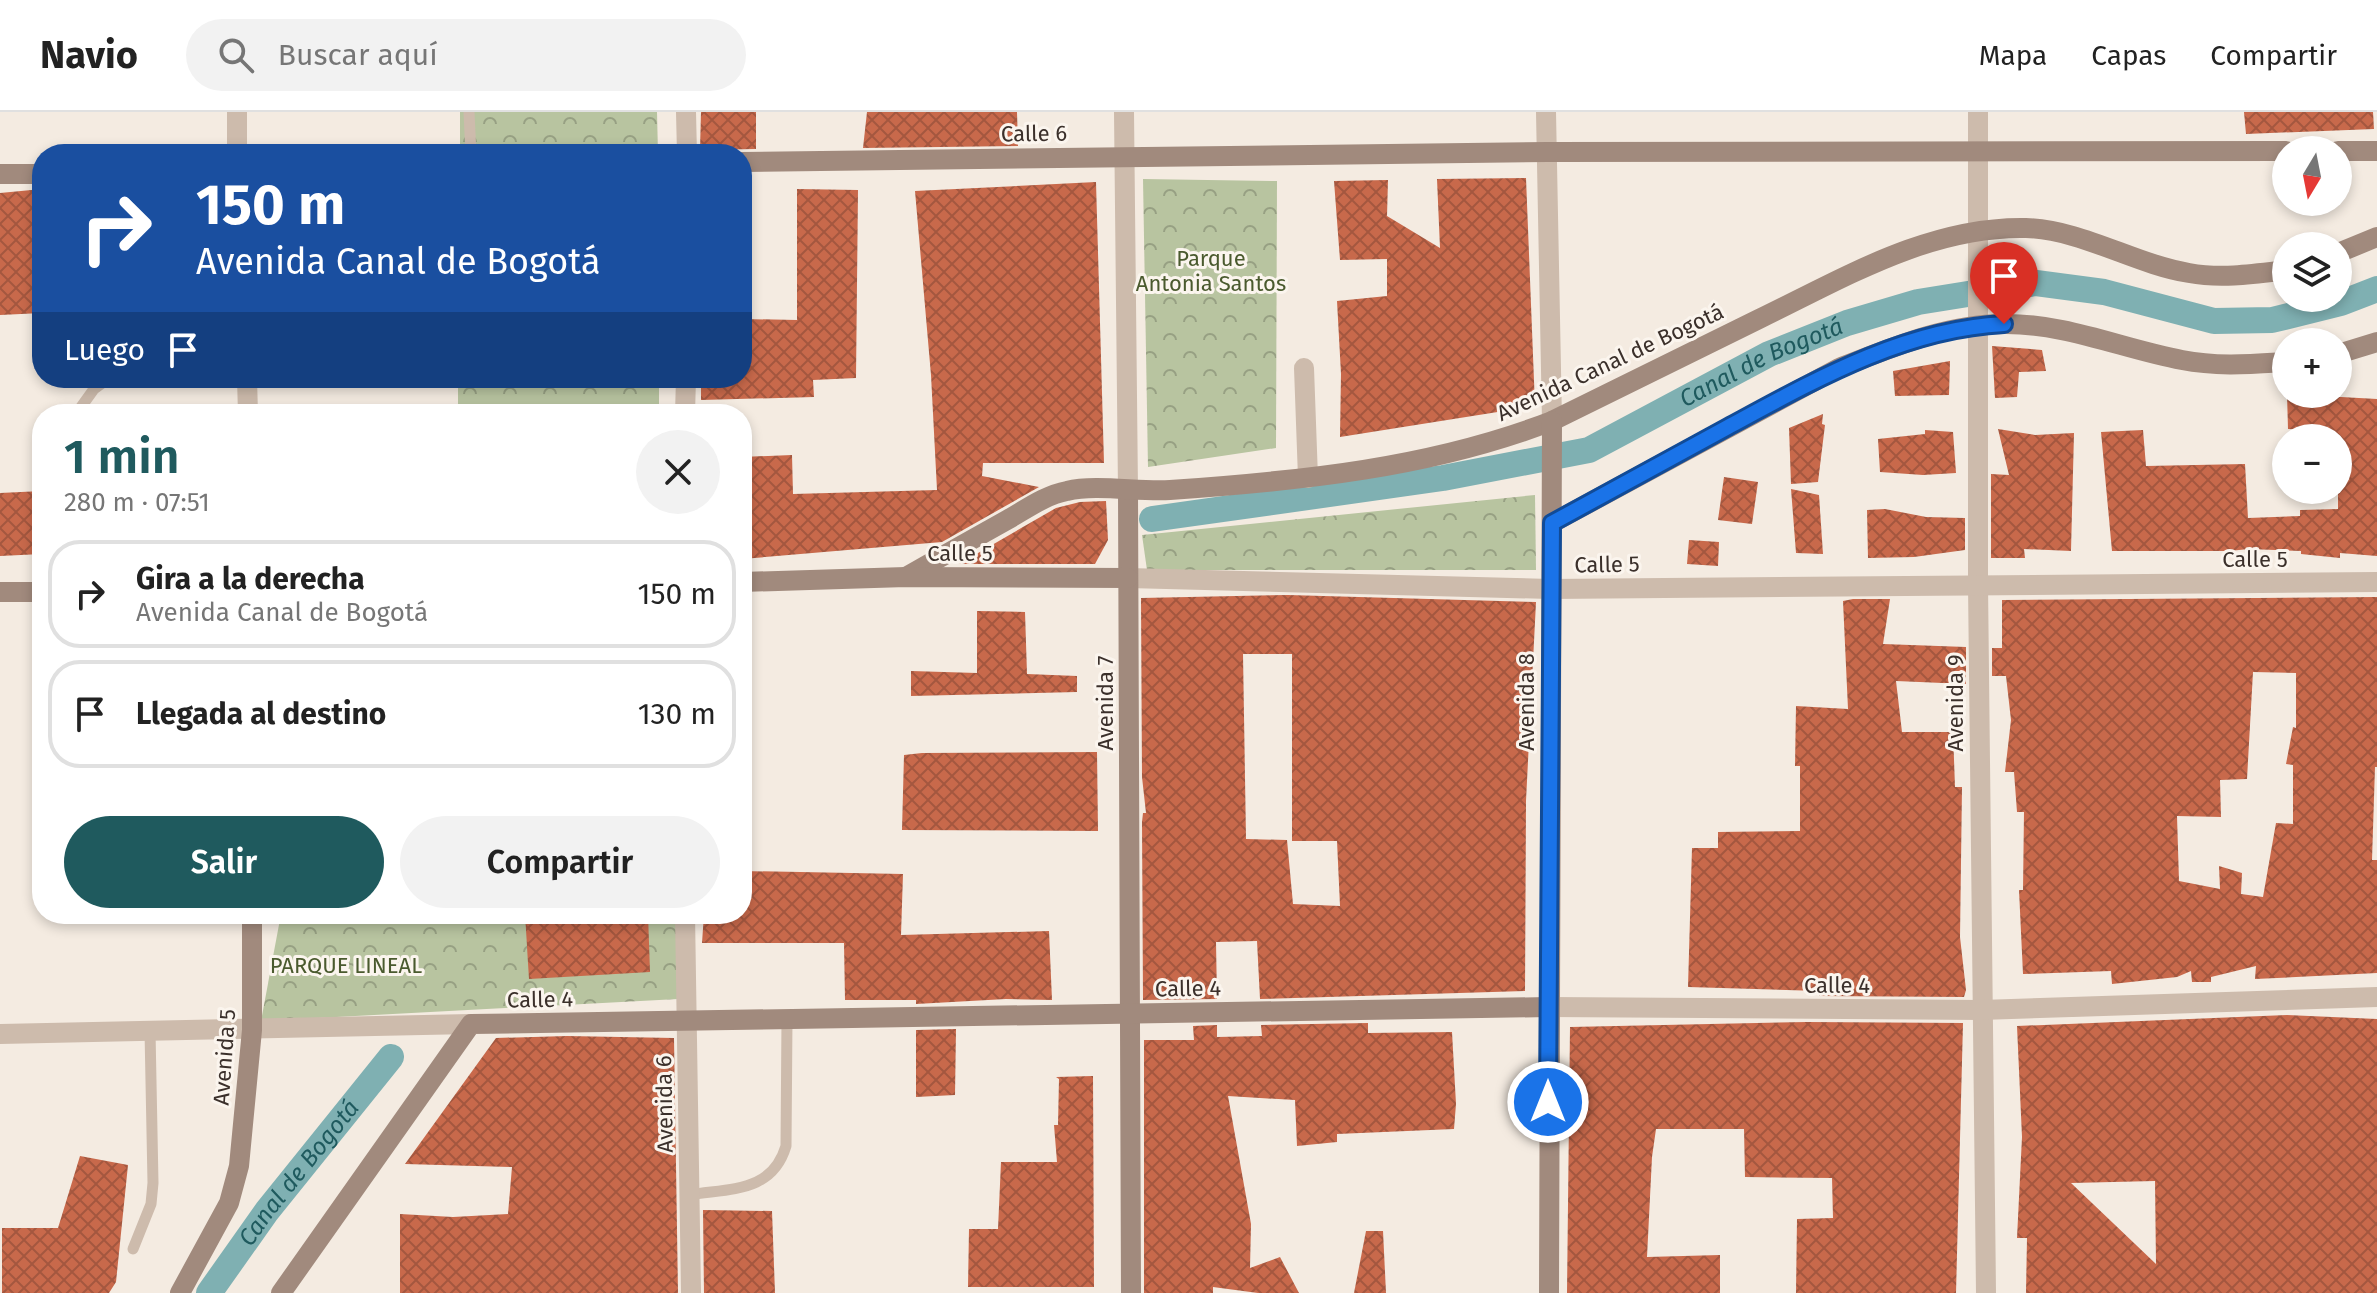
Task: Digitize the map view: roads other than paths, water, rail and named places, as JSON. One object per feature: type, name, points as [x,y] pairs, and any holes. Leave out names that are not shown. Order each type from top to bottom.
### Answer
[{"type":"main road","name":"Calle 6","points":[[752,162],[1125,155],[2272,151]]},
{"type":"main road","points":[[2352,151],[2377,151]]},
{"type":"main road","points":[[0,174],[32,174]]},
{"type":"main road","name":"Avenida Canal de Bogotá","points":[[906,577],[1040,501],[1065,491],[1091,488],[1128,491],[1308,478],[1434,458],[1509,437],[1552,421],[1861,269],[1928,242],[1979,230],[2030,228],[2059,231],[2156,265],[2189,273],[2243,276],[2272,272]]},
{"type":"main road","points":[[2352,247],[2377,237]]},
{"type":"main road","points":[[1552,523],[1839,368],[1931,336],[1979,325],[2060,329],[2186,361],[2216,364],[2272,362]]},
{"type":"main road","points":[[2352,350],[2377,342]]},
{"type":"main road","name":"Avenida 8","points":[[1549,1293],[1552,421]]},
{"type":"main road","name":"Avenida 7","points":[[1128,491],[1131,1293]]},
{"type":"main road","name":"Calle 5","points":[[752,582],[906,577],[1128,578]]},
{"type":"main road","points":[[0,592],[32,592]]},
{"type":"main road","name":"Avenida 5","points":[[180,1293],[229,1203],[239,1166],[252,1030],[252,924]]},
{"type":"main road","name":"Calle 4","points":[[471,1024],[1548,1007]]},
{"type":"main road","points":[[281,1293],[471,1024]]},
{"type":"street","points":[[237,112],[237,144]]},
{"type":"street","points":[[686,112],[687,144]]},
{"type":"street","name":"Avenida 7","points":[[1124,112],[1128,491]]},
{"type":"street","name":"Avenida 8","points":[[1546,112],[1552,421]]},
{"type":"street","name":"Avenida 9","points":[[1978,112],[1978,584],[1986,1293]]},
{"type":"street","points":[[1304,368],[1308,478]]},
{"type":"street","name":"Calle 5","points":[[1128,578],[1550,589],[2377,582]]},
{"type":"street","name":"Avenida 6","points":[[685,924],[691,1293]]},
{"type":"street","name":"Calle 4","points":[[1548,1007],[1981,1010],[2377,997]]},
{"type":"street","name":"Calle 4","points":[[0,1034],[471,1024]]},
{"type":"lane","points":[[469,112],[471,144]]},
{"type":"lane","points":[[83,404],[95,388]]},
{"type":"lane","points":[[689,1195],[751,1185],[771,1175],[781,1162],[786,1146],[787,1019]]},
{"type":"lane","points":[[133,1249],[151,1204],[153,1183],[150,1031]]},
{"type":"waterway","name":"Canal de Bogotá","points":[[1152,519],[1443,478],[1589,450],[1769,354],[1847,323],[1918,302],[2036,283],[2104,292],[2214,321],[2272,320],[2341,303],[2377,289]]},
{"type":"waterway","name":"Canal de Bogotá","points":[[209,1293],[267,1211],[391,1057]]},
{"type":"park label","name":"Parque Antonia Santos","points":[[1211,270]]},
{"type":"park label","name":"PARQUE LINEAL","points":[[346,965]]}]
